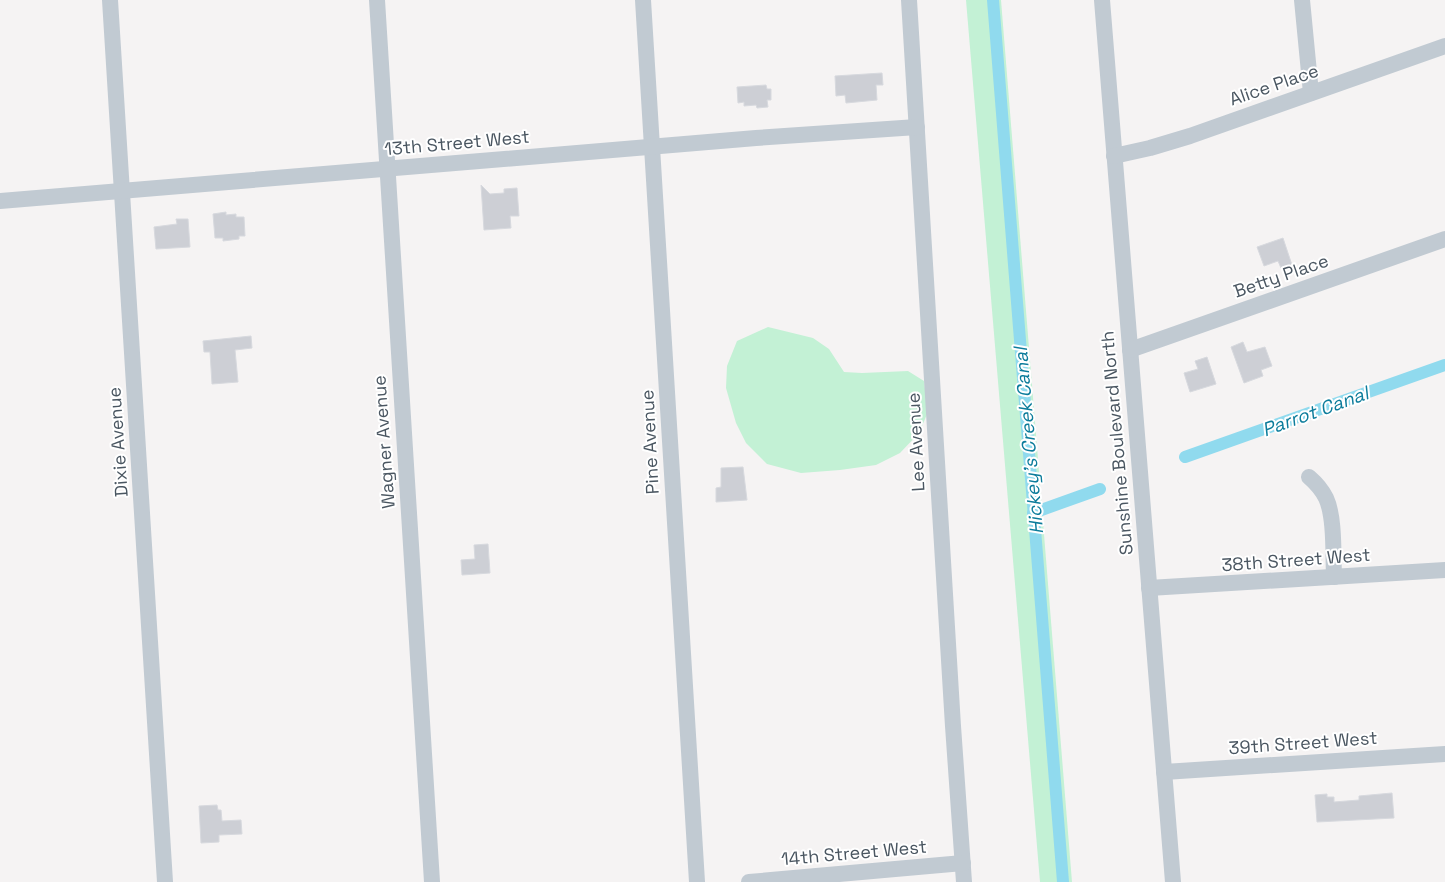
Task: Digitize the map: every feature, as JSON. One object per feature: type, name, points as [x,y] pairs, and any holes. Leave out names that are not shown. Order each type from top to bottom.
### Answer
[{"type":"street","name":"Dixie Avenue","points":[[110,0],[165,882]]},
{"type":"street","name":"Wagner Avenue","points":[[377,0],[432,882]]},
{"type":"street","name":"Pine Avenue","points":[[643,0],[697,882]]},
{"type":"street","name":"Lee Avenue","points":[[909,0],[964,882]]},
{"type":"street","name":"Sunshine Boulevard North","points":[[1102,0],[1173,882]]},
{"type":"street","points":[[1302,0],[1311,93]]},
{"type":"street","name":"Alice Place","points":[[1114,156],[1150,148],[1445,46]]},
{"type":"street","name":"13th Street West","points":[[0,201],[917,127]]},
{"type":"street","name":"Betty Place","points":[[1130,350],[1445,239]]},
{"type":"street","points":[[1309,477],[1320,487],[1327,500],[1331,514],[1334,577]]},
{"type":"street","name":"38th Street West","points":[[1149,588],[1445,570]]},
{"type":"street","name":"39th Street West","points":[[1164,772],[1445,754]]},
{"type":"street","name":"14th Street West","points":[[749,882],[962,863]]},
{"type":"green space","points":[[966,0],[1001,0],[1072,882],[1040,882]]},
{"type":"green space","points":[[768,327],[813,338],[829,349],[844,372],[908,371],[924,381],[928,412],[919,433],[900,453],[876,465],[801,473],[767,464],[746,443],[736,423],[726,388],[727,366],[737,341]]},
{"type":"building","points":[[882,73],[883,85],[876,85],[877,100],[846,103],[845,95],[836,96],[835,76]]},
{"type":"building","points":[[766,85],[767,89],[771,89],[771,100],[767,100],[768,107],[757,108],[756,105],[744,106],[744,102],[738,103],[737,87]]},
{"type":"building","points":[[481,185],[490,194],[504,193],[504,189],[517,188],[519,216],[510,216],[511,228],[484,230]]},
{"type":"building","points":[[226,212],[226,215],[236,214],[236,217],[244,217],[245,236],[239,236],[239,239],[223,241],[223,238],[215,238],[213,214]]},
{"type":"building","points":[[176,219],[188,219],[190,247],[156,249],[154,227],[177,224]]},
{"type":"building","points":[[1283,238],[1292,265],[1281,268],[1278,261],[1264,266],[1257,247]]},
{"type":"building","points":[[251,336],[252,348],[235,350],[238,382],[212,384],[210,352],[204,352],[203,341]]},
{"type":"building","points":[[1243,342],[1247,352],[1265,347],[1272,366],[1261,370],[1263,376],[1244,383],[1231,347]]},
{"type":"building","points":[[1207,357],[1216,384],[1190,392],[1184,373],[1198,369],[1195,361]]},
{"type":"building","points":[[743,467],[747,500],[716,502],[716,488],[721,487],[721,468]]},
{"type":"building","points":[[488,544],[490,573],[462,575],[461,560],[475,559],[474,545]]},
{"type":"building","points":[[1392,793],[1394,818],[1317,822],[1315,795],[1327,794],[1327,797],[1334,797],[1334,802],[1359,800],[1359,796]]},
{"type":"building","points":[[217,805],[218,810],[221,810],[222,821],[241,820],[242,834],[219,835],[219,842],[201,843],[199,806]]},
{"type":"waterway","name":"Hickey's Creek Canal","points":[[993,0],[1063,882]]},
{"type":"waterway","name":"Parrot Canal","points":[[1185,457],[1445,365]]},
{"type":"waterway","name":"Parrot Canal","points":[[1033,513],[1100,489]]}]
